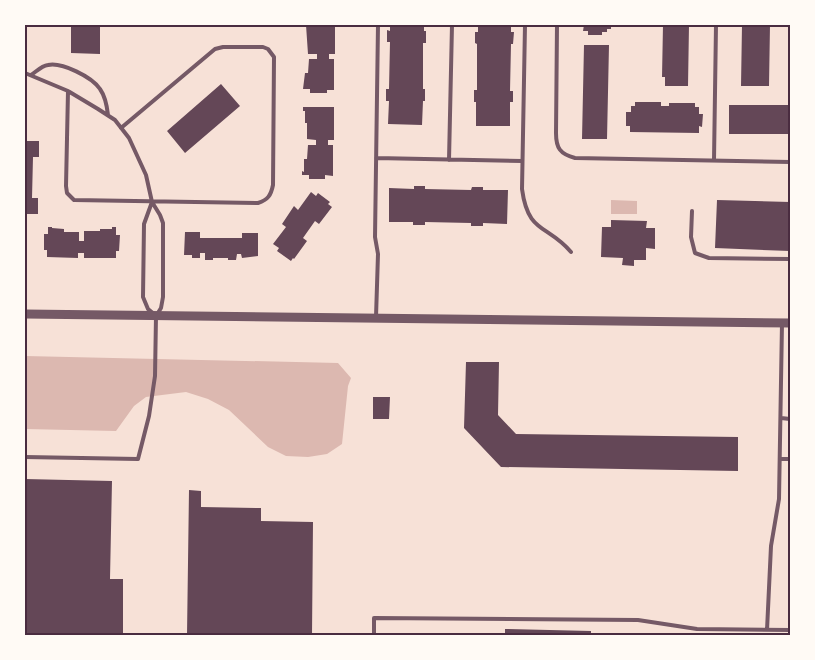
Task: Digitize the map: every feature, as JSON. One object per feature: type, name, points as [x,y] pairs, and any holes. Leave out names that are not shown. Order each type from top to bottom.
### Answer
[{"type":"street","points":[[25,314],[786,323]]},
{"type":"lane","points":[[376,318],[378,254],[375,237],[378,25]]},
{"type":"lane","points":[[449,160],[452,25]]},
{"type":"lane","points":[[525,25],[522,189],[529,215],[537,226],[564,244],[571,252]]},
{"type":"lane","points":[[557,25],[556,133],[559,150],[563,154],[575,158],[790,162]]},
{"type":"lane","points":[[714,160],[716,25]]},
{"type":"lane","points":[[68,91],[66,186],[69,197],[79,201],[258,203],[271,195],[273,184],[274,57],[268,49],[263,47],[224,47],[215,49],[121,128]]},
{"type":"lane","points":[[31,75],[49,65],[60,66],[80,74],[93,82],[101,90],[108,115]]},
{"type":"lane","points":[[25,73],[68,91],[108,115],[121,128],[141,163],[146,175],[152,202],[160,215],[164,229],[163,298],[161,308],[156,316],[155,376],[149,416],[138,460],[25,457]]},
{"type":"lane","points":[[376,158],[522,160]]},
{"type":"lane","points":[[152,202],[144,224],[143,297],[148,309],[156,316]]},
{"type":"lane","points":[[692,211],[691,237],[695,253],[699,255],[709,258],[790,259]]},
{"type":"lane","points":[[767,630],[771,546],[779,498],[786,323]]},
{"type":"lane","points":[[781,418],[790,418]]},
{"type":"lane","points":[[780,458],[790,459]]},
{"type":"lane","points":[[374,635],[374,618],[638,620],[697,629],[790,630]]},
{"type":"shaded area","points":[[611,200],[637,201],[637,214],[611,214]]},
{"type":"shaded area","points":[[25,356],[338,363],[351,378],[348,386],[342,444],[327,454],[308,457],[286,456],[268,447],[229,410],[208,399],[186,392],[146,397],[134,406],[116,431],[25,429]]},
{"type":"building","points":[[71,25],[100,25],[100,54],[71,53]]},
{"type":"building","points":[[306,25],[335,25],[335,54],[329,54],[329,59],[334,59],[334,90],[327,90],[327,93],[310,93],[310,89],[303,89],[305,73],[308,73],[309,59],[317,59],[317,54],[308,54]]},
{"type":"building","points":[[390,25],[424,25],[424,31],[426,31],[426,43],[423,43],[423,89],[425,89],[425,101],[423,101],[422,125],[388,124],[389,101],[386,101],[386,89],[389,89],[390,42],[387,42],[387,30],[390,31]]},
{"type":"building","points":[[478,25],[511,25],[511,32],[514,32],[513,44],[511,44],[510,91],[513,91],[513,102],[510,102],[510,126],[476,126],[474,90],[477,90],[477,44],[475,43],[475,32],[478,32]]},
{"type":"building","points":[[584,25],[611,25],[611,29],[607,29],[607,32],[602,32],[602,35],[588,35],[588,31],[583,31]]},
{"type":"building","points":[[663,25],[689,25],[688,86],[665,86],[665,77],[662,77]]},
{"type":"building","points":[[742,25],[770,25],[769,86],[741,86]]},
{"type":"building","points":[[584,45],[609,45],[607,139],[582,139]]},
{"type":"building","points":[[221,84],[240,106],[185,153],[167,131]]},
{"type":"building","points":[[635,102],[661,102],[661,106],[669,106],[669,103],[695,103],[695,107],[699,107],[699,114],[703,114],[702,127],[699,126],[699,133],[630,132],[630,126],[626,126],[626,112],[631,112],[631,106],[635,106]]},
{"type":"building","points":[[729,105],[790,105],[790,134],[729,134]]},
{"type":"building","points":[[303,107],[334,107],[334,140],[328,140],[328,145],[333,145],[333,176],[325,175],[325,179],[309,179],[309,175],[302,175],[302,171],[304,172],[304,159],[307,159],[308,145],[316,145],[316,140],[307,139],[307,123],[305,123]]},
{"type":"building","points":[[25,141],[39,141],[39,157],[33,157],[32,198],[38,198],[38,214],[25,214]]},
{"type":"building","points":[[414,186],[425,186],[425,189],[471,190],[472,187],[483,187],[483,190],[508,190],[507,224],[483,223],[483,226],[471,226],[471,223],[425,222],[425,225],[413,225],[413,222],[389,222],[389,188],[414,189]]},
{"type":"building","points":[[311,192],[316,196],[318,193],[330,202],[328,204],[332,207],[319,224],[315,221],[303,238],[307,241],[291,261],[277,251],[279,248],[273,244],[286,227],[282,224],[294,206],[298,210]]},
{"type":"building","points":[[717,200],[790,202],[790,251],[715,248]]},
{"type":"building","points":[[611,220],[647,221],[646,228],[655,228],[655,249],[646,248],[646,260],[634,260],[634,266],[622,265],[623,258],[601,257],[602,227],[611,227]]},
{"type":"building","points":[[48,227],[64,229],[64,232],[79,232],[79,241],[84,241],[84,231],[100,231],[100,229],[116,227],[116,235],[120,235],[119,251],[116,251],[116,258],[84,258],[84,253],[78,253],[78,258],[47,257],[47,250],[44,250],[44,234],[48,234]]},
{"type":"building","points":[[185,232],[200,232],[200,238],[242,238],[242,233],[258,233],[258,256],[242,258],[241,254],[237,254],[236,260],[213,258],[213,260],[205,260],[205,253],[200,253],[200,258],[192,258],[192,255],[184,255]]},
{"type":"building","points":[[466,362],[499,362],[498,415],[516,434],[738,437],[738,471],[501,467],[464,428]]},
{"type":"building","points":[[373,397],[390,397],[389,419],[373,419]]},
{"type":"building","points":[[25,479],[112,481],[110,579],[123,579],[123,635],[25,635]]},
{"type":"building","points":[[189,490],[201,491],[201,507],[261,508],[261,521],[313,522],[312,635],[187,635]]},
{"type":"building","points":[[505,629],[591,631],[591,635],[505,635]]}]
